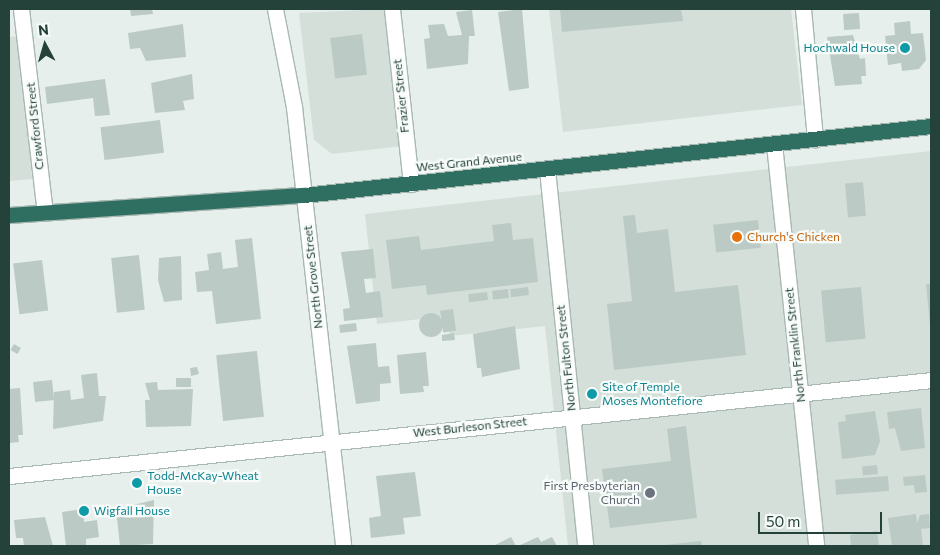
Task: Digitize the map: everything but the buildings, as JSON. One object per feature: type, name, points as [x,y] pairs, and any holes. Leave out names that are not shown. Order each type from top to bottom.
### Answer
[{"type":"highway","name":"West Grand Avenue","points":[[9,215],[304,195],[931,126]]},
{"type":"street","name":"Crawford Street","points":[[21,9],[45,213]]},
{"type":"street","name":"North Grove Street","points":[[275,9],[290,77],[343,546]]},
{"type":"street","name":"Frazier Street","points":[[392,9],[411,184]]},
{"type":"street","points":[[803,9],[816,139]]},
{"type":"street","name":"North Franklin Street","points":[[774,144],[816,546]]},
{"type":"street","name":"North Fulton Street","points":[[546,169],[585,546]]},
{"type":"street","name":"West Burleson Street","points":[[9,476],[931,380]]},
{"type":"shaded area","points":[[387,9],[403,146],[332,154],[314,140],[299,13]]},
{"type":"shaded area","points":[[549,9],[791,9],[802,105],[563,132]]},
{"type":"shaded area","points":[[20,36],[32,179],[9,181],[9,37]]},
{"type":"shaded area","points":[[931,151],[931,546],[568,546],[545,326],[450,336],[447,316],[377,324],[365,214]]},
{"type":"place","name":"Hochwald House","points":[[905,48]]},
{"type":"place","name":"Church's Chicken","points":[[737,237]]},
{"type":"place","name":"Site of Temple Moses Montefiore","points":[[592,394]]},
{"type":"place","name":"Todd-McKay-Wheat House","points":[[137,483]]},
{"type":"place","name":"First Presbyterian Church","points":[[650,493]]},
{"type":"place","name":"Wigfall House","points":[[84,511]]}]
